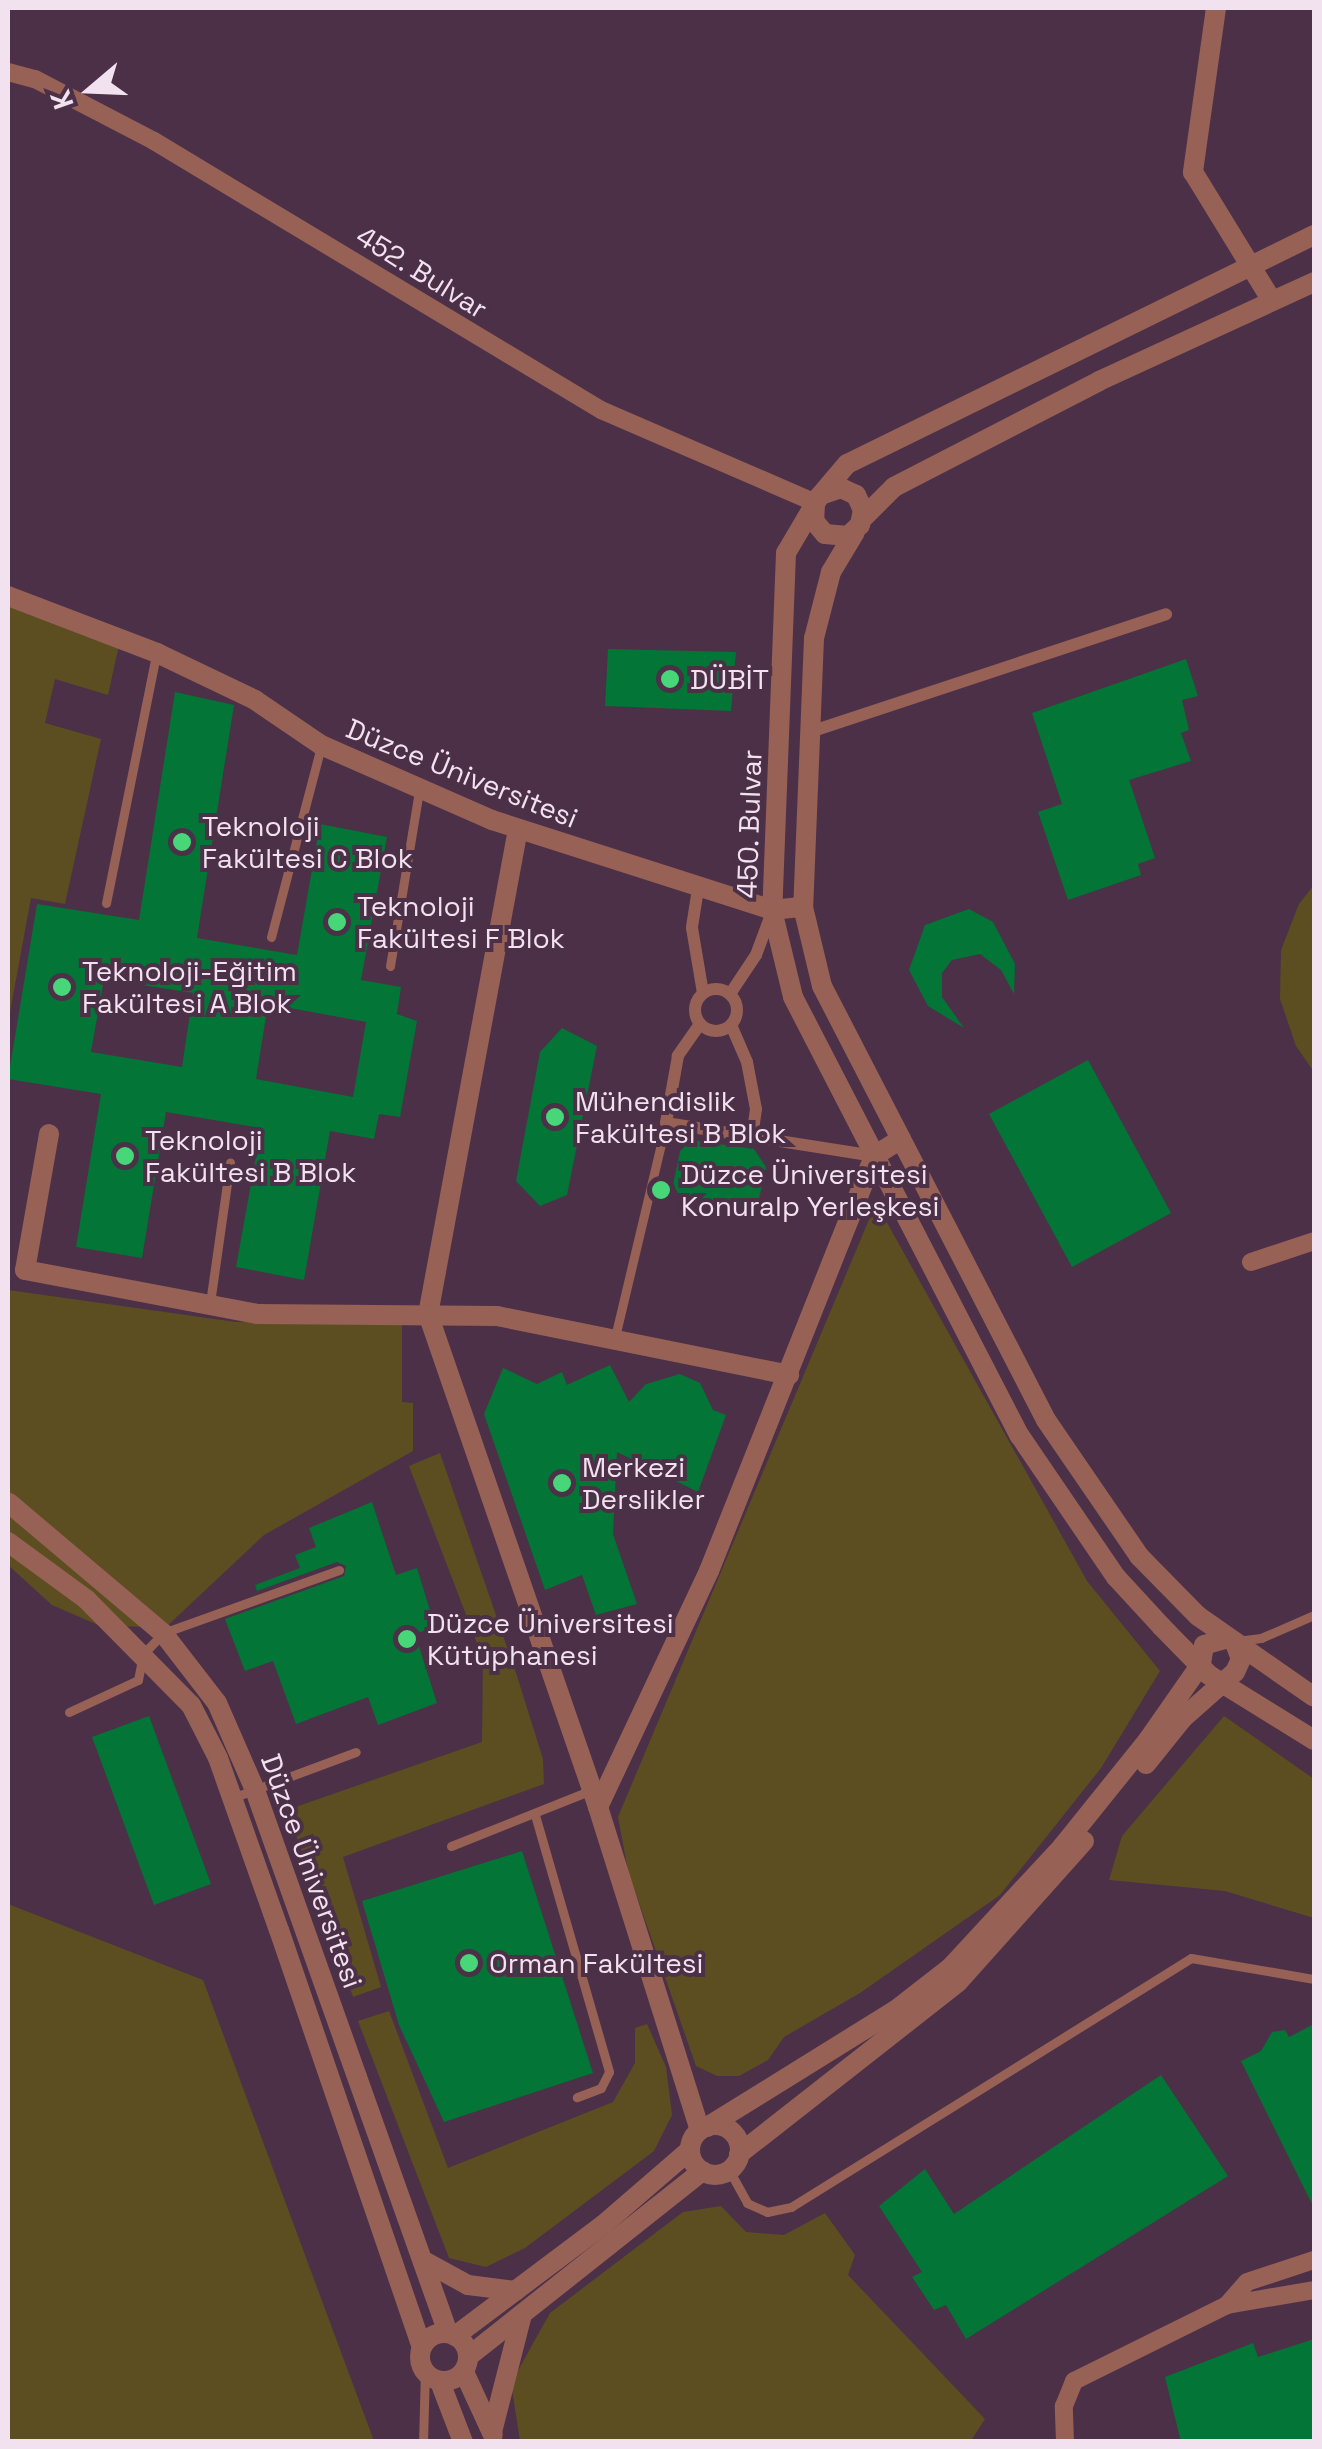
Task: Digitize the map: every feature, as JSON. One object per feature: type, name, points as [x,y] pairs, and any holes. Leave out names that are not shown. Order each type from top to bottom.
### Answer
[{"type":"street","points":[[1216,8],[1193,172],[1218,220],[1254,262],[1272,301]]},
{"type":"street","name":"452. Bulvar","points":[[8,72],[35,79],[154,142],[600,410],[817,500]]},
{"type":"street","name":"450. Bulvar","points":[[1223,1678],[1201,1664],[1116,1577],[1020,1436],[793,996],[772,910],[786,552],[817,500],[847,464],[1314,235]]},
{"type":"street","name":"450. Bulvar","points":[[1314,282],[894,487],[859,525],[831,572],[814,638],[803,907],[822,986],[1046,1420],[1140,1556],[1231,1640],[1314,1697]]},
{"type":"street","points":[[832,488],[849,490],[859,525],[840,538],[825,534],[814,522],[817,500],[832,488]]},
{"type":"street","name":"Düzce Üniversitesi","points":[[8,596],[157,652],[255,700],[321,746],[518,829],[772,910],[803,907]]},
{"type":"street","points":[[810,732],[1166,614]]},
{"type":"street","points":[[518,829],[428,1314],[596,1798],[704,2128]]},
{"type":"street","points":[[698,889],[692,928],[703,993],[696,1004],[700,1024],[678,1056],[666,1122],[874,1156]]},
{"type":"street","points":[[730,994],[756,955],[772,910]]},
{"type":"street","points":[[703,993],[730,994]]},
{"type":"street","points":[[700,1024],[712,1031],[730,1026],[737,1013],[730,994]]},
{"type":"street","points":[[730,1026],[747,1062],[756,1109],[752,1136]]},
{"type":"street","points":[[48,1134],[25,1270],[257,1314],[497,1316],[789,1375]]},
{"type":"street","points":[[596,1798],[708,1571],[874,1156],[901,1139]]},
{"type":"street","points":[[1251,1262],[1314,1241]]},
{"type":"street","points":[[8,1491],[8,1505]]},
{"type":"street","name":"Düzce Üniversitesi","points":[[8,1505],[163,1633],[217,1703],[255,1790],[424,2262],[494,2437]]},
{"type":"street","points":[[8,1542],[86,1599],[191,1705],[232,1798],[432,2377],[463,2442]]},
{"type":"street","points":[[422,2347],[452,2334],[516,2292],[690,2150],[704,2128],[896,2010],[950,1968],[1062,1847],[1201,1664],[1204,1645],[1231,1640],[1240,1666],[1223,1678],[958,1982],[734,2162],[702,2172],[466,2364],[432,2377]]},
{"type":"street","points":[[1223,1678],[1314,1740]]},
{"type":"street","points":[[704,2128],[728,2130],[734,2162]]},
{"type":"street","points":[[690,2150],[702,2172]]},
{"type":"street","points":[[1227,2306],[1247,2282],[1314,2260]]},
{"type":"street","points":[[424,2262],[468,2285],[516,2292]]},
{"type":"street","points":[[1065,2442],[1064,2406],[1074,2381],[1227,2306],[1314,2290]]},
{"type":"street","points":[[494,2437],[522,2318]]},
{"type":"lane","points":[[106,902],[157,652]]},
{"type":"lane","points":[[271,937],[321,746]]},
{"type":"lane","points":[[390,966],[420,790]]},
{"type":"lane","points":[[615,1340],[666,1122]]},
{"type":"lane","points":[[210,1305],[230,1162]]},
{"type":"lane","points":[[69,1712],[138,1680],[142,1654],[163,1633],[338,1570]]},
{"type":"lane","points":[[1231,1640],[1261,1638],[1314,1615]]},
{"type":"lane","points":[[232,1798],[356,1752]]},
{"type":"lane","points":[[451,1846],[535,1815],[596,1798]]},
{"type":"lane","points":[[535,1815],[610,2072],[600,2088],[577,2096]]},
{"type":"lane","points":[[734,2162],[747,2204],[767,2212],[791,2207],[1191,1958],[1314,1979]]},
{"type":"lane","points":[[423,2442],[432,2377]]},
{"type":"shaded area","points":[[8,605],[119,645],[108,695],[55,679],[45,723],[101,739],[65,904],[31,898],[8,1023]]},
{"type":"shaded area","points":[[1314,885],[1314,1072],[1296,1046],[1280,999],[1281,950],[1299,904]]},
{"type":"shaded area","points":[[876,1203],[1087,1581],[1160,1671],[1101,1768],[1000,1895],[860,1993],[784,2037],[768,2060],[739,2076],[717,2076],[696,2066],[628,1871],[618,1817]]},
{"type":"shaded area","points":[[8,1290],[236,1322],[402,1325],[402,1402],[413,1403],[413,1451],[264,1535],[165,1628],[98,1625],[52,1605],[8,1565]]},
{"type":"shaded area","points":[[440,1453],[517,1676],[543,1759],[544,1784],[343,1857],[381,1987],[353,1997],[287,1810],[482,1742],[483,1659],[409,1466]]},
{"type":"shaded area","points":[[1224,1716],[1314,1779],[1314,1918],[1225,1891],[1109,1880],[1122,1836]]},
{"type":"shaded area","points":[[8,1904],[203,1980],[374,2441],[8,2441]]},
{"type":"shaded area","points":[[389,2011],[448,2168],[613,2102],[635,2063],[635,2028],[647,2024],[666,2067],[672,2115],[654,2151],[525,2248],[486,2267],[449,2258],[358,2021]]},
{"type":"shaded area","points":[[721,2206],[746,2232],[784,2235],[825,2213],[855,2255],[848,2275],[985,2419],[970,2442],[520,2441],[511,2383],[550,2313],[683,2212]]},
{"type":"building","name":"DÜBİT","points":[[608,649],[736,652],[731,711],[605,706]]},
{"type":"building","points":[[1186,659],[1198,696],[1182,700],[1189,730],[1181,733],[1191,761],[1129,780],[1155,858],[1138,864],[1141,875],[1068,900],[1038,812],[1062,804],[1032,713]]},
{"type":"building","points":[[175,692],[234,705],[197,938],[297,955],[320,824],[387,837],[361,980],[401,987],[397,1014],[417,1021],[400,1117],[379,1114],[374,1139],[330,1131],[304,1280],[236,1267],[261,1128],[166,1112],[142,1258],[76,1247],[101,1094],[8,1079],[37,904],[139,920]],"holes":[[[104,979],[193,993],[182,1067],[91,1052]],[[268,1004],[366,1022],[353,1097],[256,1079]]]},
{"type":"building","points":[[969,909],[993,922],[1015,964],[1014,994],[1001,970],[980,954],[952,960],[942,973],[942,997],[964,1028],[928,1006],[909,970],[925,925]]},
{"type":"building","name":"Mühendislik Fakültesi B Blok","points":[[562,1028],[597,1046],[567,1195],[540,1206],[516,1181],[540,1052]]},
{"type":"building","points":[[1088,1060],[1171,1213],[1072,1267],[989,1114]]},
{"type":"building","points":[[692,1140],[754,1149],[766,1167],[759,1199],[747,1208],[678,1193],[673,1185],[680,1151]]},
{"type":"building","name":"Merkezi Derslikler","points":[[610,1365],[629,1402],[646,1384],[680,1374],[700,1383],[713,1410],[726,1415],[698,1492],[617,1452],[613,1534],[637,1604],[596,1615],[582,1575],[545,1590],[484,1414],[503,1368],[537,1384],[562,1372],[567,1385]]},
{"type":"building","points":[[372,1502],[396,1575],[417,1568],[435,1627],[415,1634],[437,1703],[378,1725],[368,1697],[296,1724],[273,1661],[245,1671],[225,1619],[344,1576],[346,1566],[337,1562],[257,1591],[255,1585],[300,1568],[295,1555],[316,1547],[309,1528]]},
{"type":"building","points":[[149,1716],[211,1884],[154,1905],[92,1737]]},
{"type":"building","name":"Orman Fakültesi","points":[[522,1851],[593,2073],[444,2122],[399,2025],[362,1901]]},
{"type":"building","points":[[1314,2024],[1314,2208],[1241,2061],[1261,2051],[1272,2032],[1285,2030],[1289,2037]]},
{"type":"building","points":[[1161,2075],[1228,2176],[966,2339],[946,2305],[934,2310],[912,2277],[922,2272],[879,2206],[925,2169],[954,2214]]},
{"type":"building","points":[[1314,2339],[1314,2442],[1181,2442],[1165,2377],[1253,2343],[1258,2357]]},
{"type":"place","name":"DÜBİT","points":[[670,679]]},
{"type":"place","name":"Teknoloji Fakültesi C Blok","points":[[182,842]]},
{"type":"place","name":"Teknoloji Fakültesi F Blok","points":[[337,922]]},
{"type":"place","name":"Teknoloji-Eğitim Fakültesi A Blok","points":[[62,987]]},
{"type":"place","name":"Mühendislik Fakültesi B Blok","points":[[555,1117]]},
{"type":"place","name":"Teknoloji Fakültesi B Blok","points":[[125,1156]]},
{"type":"place","name":"Düzce Üniversitesi Konuralp Yerleşkesi","points":[[661,1190]]},
{"type":"place","name":"Merkezi Derslikler","points":[[562,1483]]},
{"type":"place","name":"Düzce Üniversitesi Kütüphanesi","points":[[407,1639]]},
{"type":"place","name":"Orman Fakültesi","points":[[469,1963]]}]
